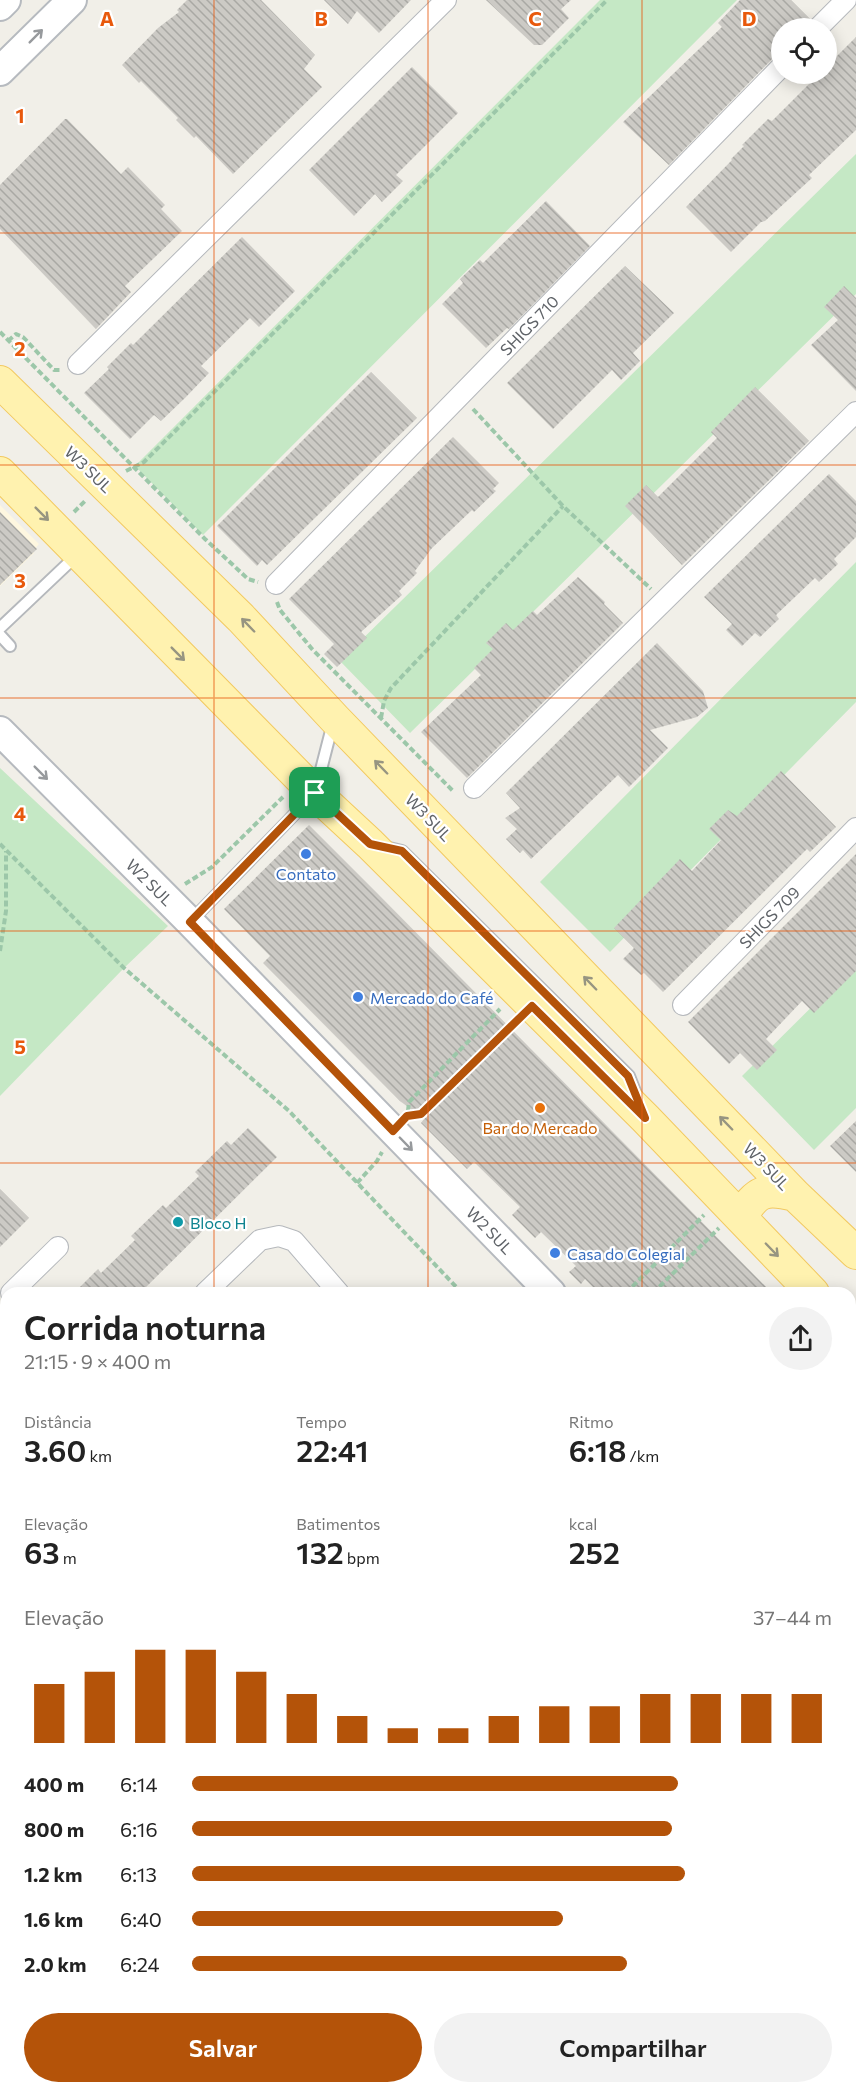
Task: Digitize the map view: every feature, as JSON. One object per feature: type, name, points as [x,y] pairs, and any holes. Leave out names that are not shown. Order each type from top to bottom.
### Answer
[{"type":"main road","name":"W3 SUL","points":[[0,382],[241,618],[334,719],[795,1196],[856,1253]]},
{"type":"main road","points":[[0,473],[315,793],[370,844],[645,1118],[807,1287]]},
{"type":"main road","points":[[733,1209],[751,1201],[761,1193],[773,1190],[795,1196]]},
{"type":"street","points":[[0,6],[6,0]]},
{"type":"street","points":[[78,364],[446,0]]},
{"type":"street","points":[[828,18],[846,0]]},
{"type":"street","points":[[0,71],[65,2]]},
{"type":"street","name":"SHIGS 710","points":[[278,584],[771,77]]},
{"type":"street","points":[[464,790],[663,602],[856,412]]},
{"type":"street","name":"W2 SUL","points":[[0,731],[190,922],[544,1287]]},
{"type":"street","name":"SHIGS 709","points":[[683,1005],[856,828]]},
{"type":"street","points":[[219,1287],[260,1240],[279,1236],[294,1241],[334,1287]]},
{"type":"street","points":[[17,1287],[58,1247]]},
{"type":"lane","points":[[0,628],[79,553]]},
{"type":"lane","points":[[0,635],[10,646]]},
{"type":"lane","points":[[190,922],[315,793],[334,719]]},
{"type":"lane","points":[[370,844],[402,851],[628,1076],[645,1118]]},
{"type":"path","points":[[56,529],[104,483],[144,462],[607,0]]},
{"type":"path","points":[[0,332],[132,468],[248,579],[278,584],[277,604],[312,649],[380,718],[464,790]]},
{"type":"path","points":[[8,341],[16,334],[23,337],[54,370],[66,370],[78,364]]},
{"type":"path","points":[[460,395],[563,506],[663,602]]},
{"type":"path","points":[[380,718],[384,701],[391,688],[563,506]]},
{"type":"path","points":[[168,900],[186,882],[212,867],[283,797]]},
{"type":"path","points":[[0,844],[124,968],[289,1111],[456,1287]]},
{"type":"path","points":[[0,951],[6,911],[6,850]]},
{"type":"path","points":[[525,999],[421,1114],[407,1116],[409,1102],[525,999]]},
{"type":"path","points":[[357,1183],[377,1161],[393,1131]]},
{"type":"path","points":[[634,1287],[733,1209]]},
{"type":"path","points":[[659,1287],[733,1209]]},
{"type":"shaded area","points":[[0,505],[39,544],[33,551],[34,553],[0,586]]},
{"type":"green space","points":[[600,0],[737,0],[203,535],[135,466]]},
{"type":"green space","points":[[856,154],[856,294],[410,733],[340,661]]},
{"type":"green space","points":[[856,562],[856,702],[610,952],[540,882]]},
{"type":"green space","points":[[0,768],[168,926],[0,1096]]},
{"type":"green space","points":[[856,963],[856,1108],[814,1150],[742,1076]]},
{"type":"building","points":[[187,0],[261,0],[315,55],[304,69],[322,87],[233,174],[196,136],[194,138],[176,120],[178,118],[141,81],[139,83],[122,65],[158,28],[179,12],[177,10]]},
{"type":"building","points":[[324,0],[411,0],[379,33],[357,11],[348,24]]},
{"type":"building","points":[[486,0],[571,0],[561,9],[569,18],[542,45],[534,45]]},
{"type":"building","points":[[740,0],[791,0],[809,18],[771,18],[771,60],[669,165],[623,122],[722,27],[718,23]]},
{"type":"building","points":[[856,37],[856,130],[809,175],[812,178],[765,221],[761,222],[731,252],[686,207],[768,119],[772,121],[809,84],[837,84],[837,56]]},
{"type":"building","points":[[412,67],[458,113],[396,175],[403,181],[382,202],[375,194],[354,216],[309,170]]},
{"type":"building","points":[[65,119],[121,174],[128,167],[165,205],[161,209],[182,231],[125,286],[131,292],[96,329],[0,229],[0,185]]},
{"type":"building","points":[[546,201],[590,246],[509,329],[507,328],[486,348],[442,304],[463,283],[460,279],[480,260],[483,263]]},
{"type":"building","points":[[242,237],[295,291],[259,327],[250,318],[201,366],[209,373],[185,398],[161,421],[154,415],[130,439],[84,393],[131,343],[133,345]]},
{"type":"building","points":[[625,266],[674,313],[633,353],[640,361],[621,380],[612,370],[553,429],[507,383]]},
{"type":"building","points":[[844,286],[856,298],[856,391],[811,345],[838,320],[824,307]]},
{"type":"building","points":[[371,372],[417,418],[267,565],[262,560],[257,566],[217,526]]},
{"type":"building","points":[[755,387],[809,441],[682,565],[625,506],[646,485],[658,497],[717,438],[711,432]]},
{"type":"building","points":[[453,437],[499,483],[493,489],[496,491],[432,548],[415,571],[417,573],[399,591],[402,595],[361,632],[367,638],[337,667],[324,654],[334,644],[289,599]]},
{"type":"building","points":[[829,474],[856,501],[856,537],[834,559],[838,564],[819,582],[815,578],[776,615],[779,619],[760,637],[755,633],[742,646],[726,630],[732,624],[704,597]]},
{"type":"building","points":[[0,512],[37,549],[0,585]]},
{"type":"building","points":[[578,577],[605,602],[604,604],[623,623],[467,778],[421,732],[481,675],[474,668],[493,649],[486,643],[506,623],[513,630],[533,611],[537,615]]},
{"type":"building","points":[[657,643],[703,691],[708,708],[697,717],[650,730],[668,748],[629,787],[618,775],[531,859],[523,850],[520,853],[506,839],[517,829],[505,818],[520,808],[506,793]]},
{"type":"building","points":[[781,771],[836,827],[810,852],[807,849],[663,992],[644,973],[641,975],[623,959],[634,948],[614,928],[680,859],[692,871],[721,840],[709,829],[728,810],[737,816]]},
{"type":"building","points":[[309,825],[766,1287],[593,1287],[585,1279],[581,1284],[569,1272],[576,1266],[541,1232],[535,1238],[512,1215],[520,1207],[474,1162],[467,1169],[421,1123],[424,1119],[400,1101],[263,963],[270,956],[224,909]]},
{"type":"building","points":[[856,854],[856,971],[814,1013],[802,1001],[766,1039],[777,1050],[757,1070],[740,1053],[729,1064],[688,1022]]},
{"type":"building","points":[[856,1121],[856,1172],[830,1146]]},
{"type":"building","name":"Bloco H","points":[[248,1128],[277,1157],[146,1287],[80,1287],[98,1269],[101,1273],[135,1240],[131,1236],[163,1205],[166,1208],[199,1176],[195,1172],[227,1141],[231,1145]]},
{"type":"building","points":[[0,1189],[29,1218],[0,1247]]},
{"type":"place","name":"Contato","points":[[306,854]]},
{"type":"place","name":"Mercado do Café","points":[[358,997]]},
{"type":"place","name":"Bar do Mercado","points":[[540,1108]]},
{"type":"place","name":"Bloco H","points":[[178,1222]]},
{"type":"place","name":"Casa do Colegial","points":[[555,1253]]},
{"type":"route","points":[[315,793],[370,844],[402,851],[628,1076],[645,1118],[532,1006],[421,1114],[407,1116],[393,1131],[190,922],[315,793]]}]
